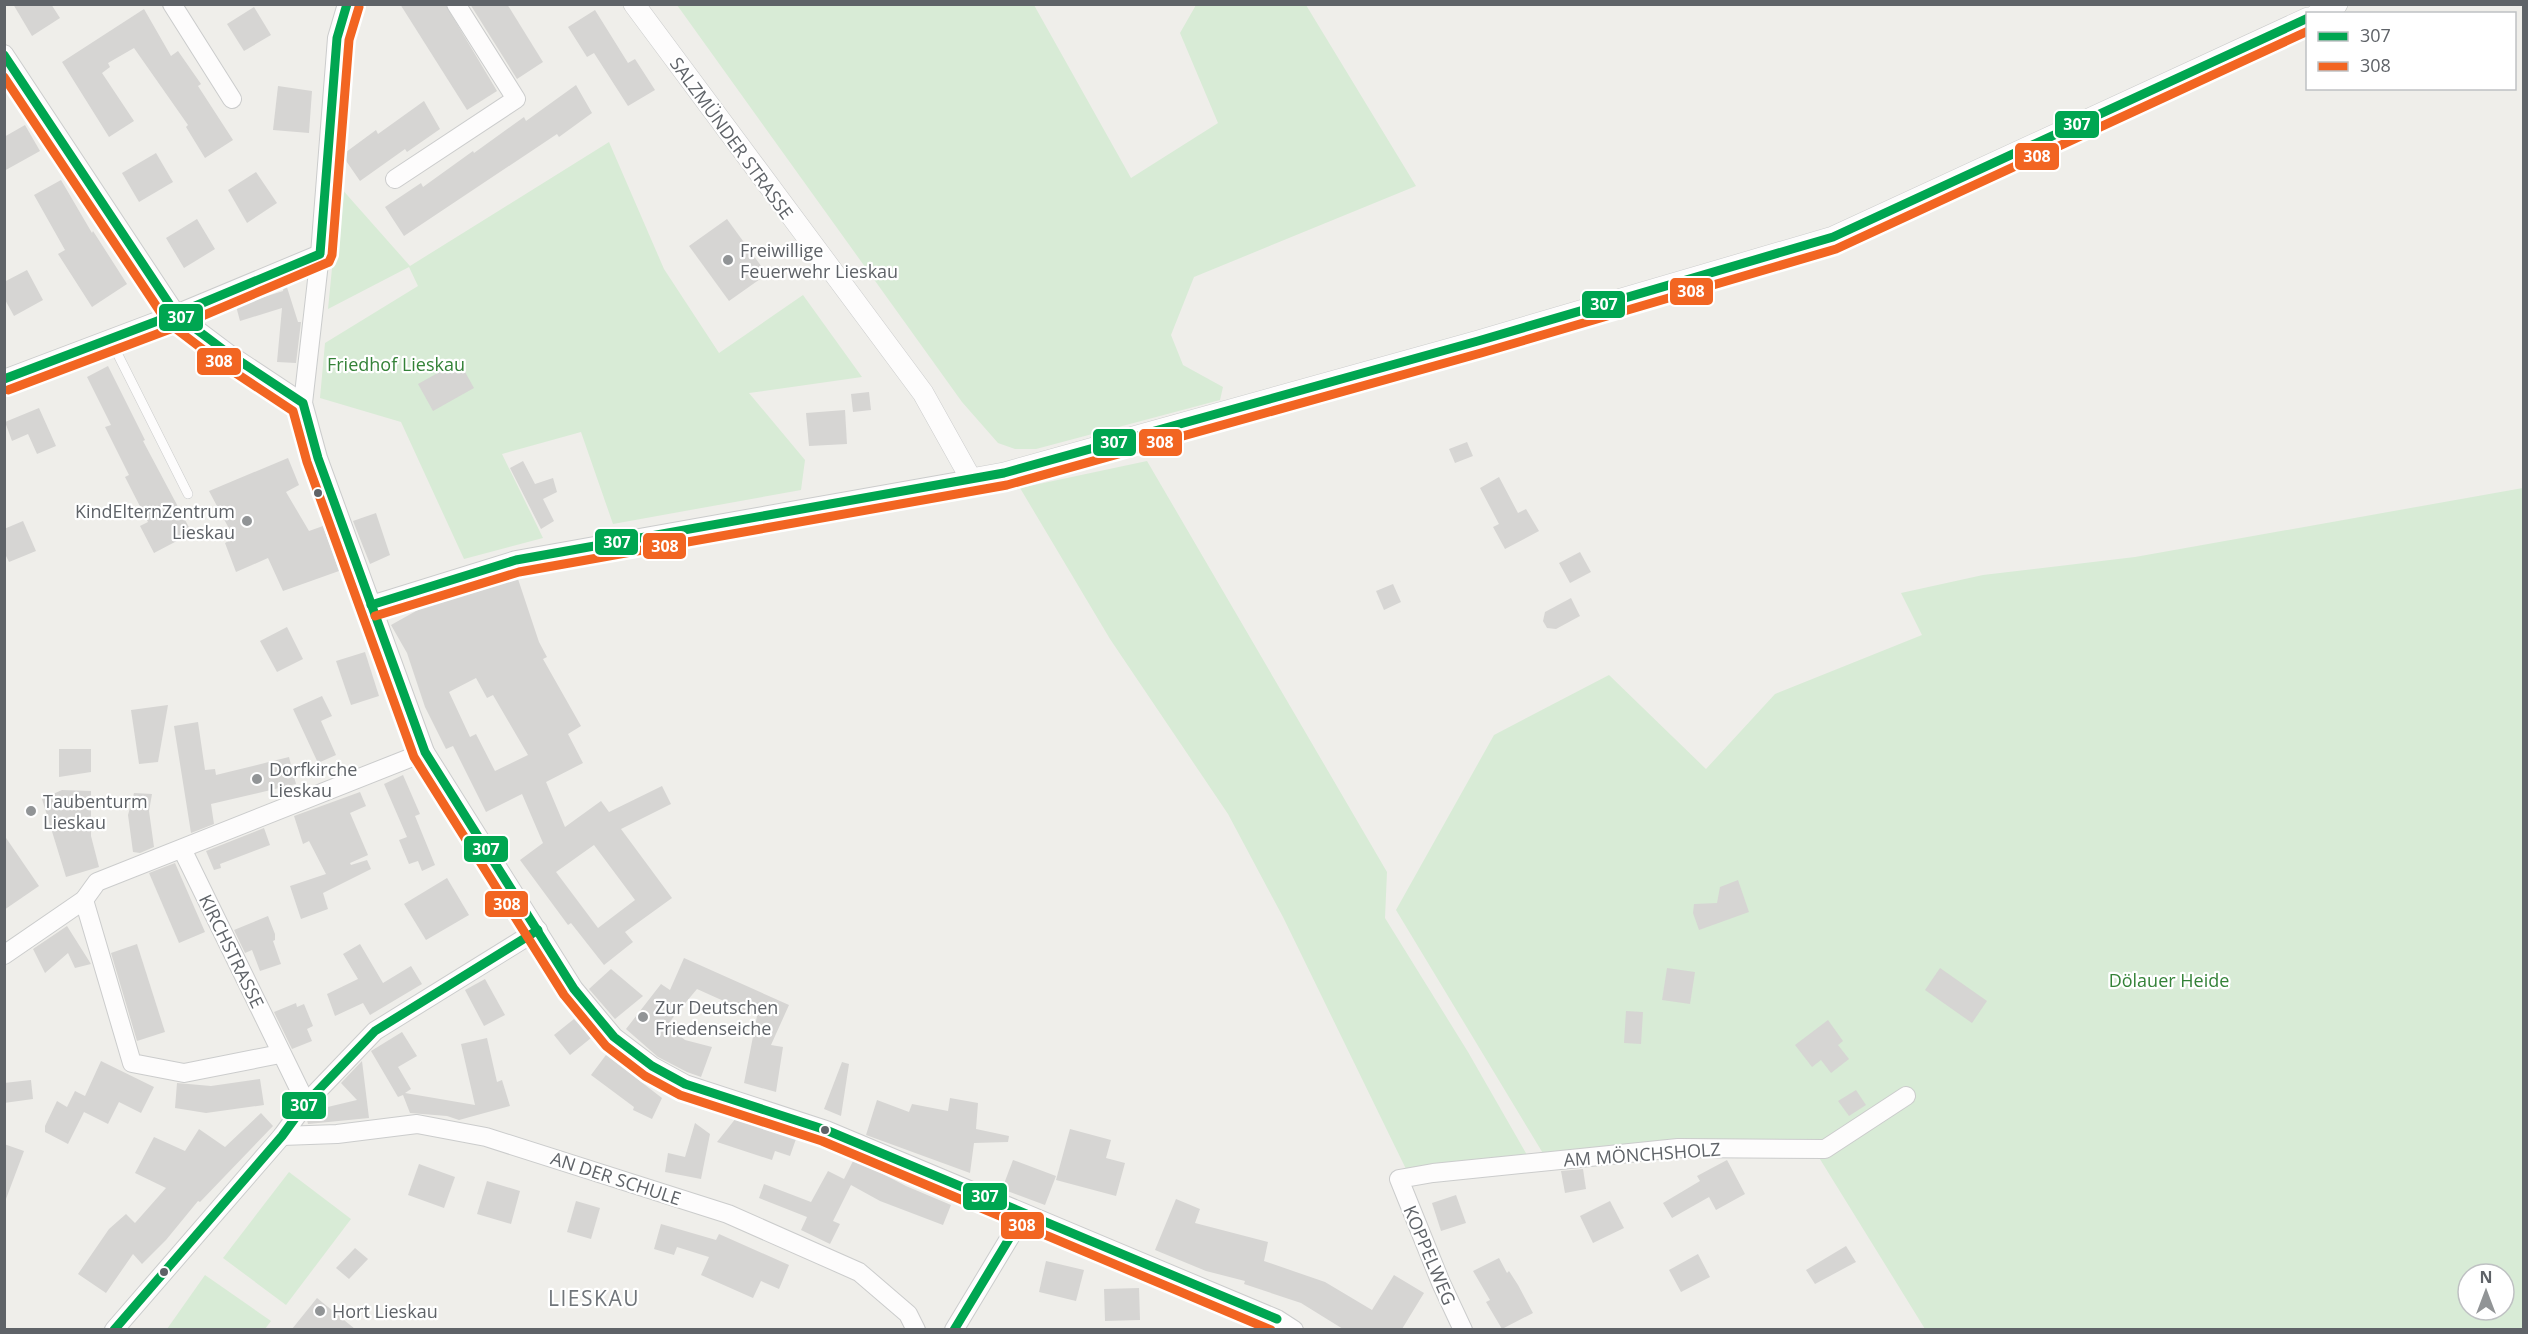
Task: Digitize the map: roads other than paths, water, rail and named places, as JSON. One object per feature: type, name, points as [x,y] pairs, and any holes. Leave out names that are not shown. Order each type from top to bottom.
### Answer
[{"type":"street","points":[[172,4],[231,99]]},
{"type":"street","points":[[347,4],[337,38],[320,255],[303,403],[318,458],[425,752],[574,989],[614,1037],[652,1066],[685,1084],[826,1130],[1294,1329]]},
{"type":"street","points":[[395,179],[516,99],[456,4]]},
{"type":"street","name":"SALZMÜNDER STRASSE","points":[[634,4],[923,393],[971,479]]},
{"type":"street","points":[[2321,12],[2337,4]]},
{"type":"street","points":[[371,606],[516,560],[1004,473],[1478,341],[1833,237],[2306,18]]},
{"type":"street","points":[[4,54],[176,314],[229,354],[303,403]]},
{"type":"street","points":[[4,379],[176,314],[320,255]]},
{"type":"street","points":[[4,955],[84,900],[97,882],[425,752]]},
{"type":"street","name":"KIRCHSTRASSE","points":[[182,849],[236,956],[280,1054],[306,1103]]},
{"type":"street","points":[[84,900],[132,1063],[184,1073],[280,1054]]},
{"type":"street","points":[[114,1329],[282,1136],[306,1103],[375,1031],[538,930]]},
{"type":"street","name":"AM MÖNCHSHOLZ","points":[[1399,1179],[1433,1173],[1678,1148],[1825,1149],[1906,1096]]},
{"type":"street","name":"AN DER SCHULE","points":[[282,1136],[337,1134],[417,1124],[486,1137],[728,1214],[859,1272],[908,1314],[916,1329]]},
{"type":"street","name":"KOPPELWEG","points":[[1399,1179],[1441,1283],[1463,1329]]},
{"type":"street","points":[[954,1329],[1024,1214]]},
{"type":"lane","points":[[110,339],[188,494]]},
{"type":"place","name":"Freiwillige Feuerwehr Lieskau","points":[[728,260]]},
{"type":"place","name":"KindElternZentrum Lieskau","points":[[247,521]]},
{"type":"place","name":"Dorfkirche Lieskau","points":[[257,779]]},
{"type":"place","name":"Taubenturm Lieskau","points":[[31,811]]},
{"type":"place","name":"Zur Deutschen Friedenseiche","points":[[643,1017]]},
{"type":"place","name":"Hort Lieskau","points":[[320,1311]]},
{"type":"district","name":"LIESKAU","points":[[594,1298]]},
{"type":"park label","name":"Friedhof Lieskau","points":[[396,364]]},
{"type":"park label","name":"Dölauer Heide","points":[[2169,980]]}]
